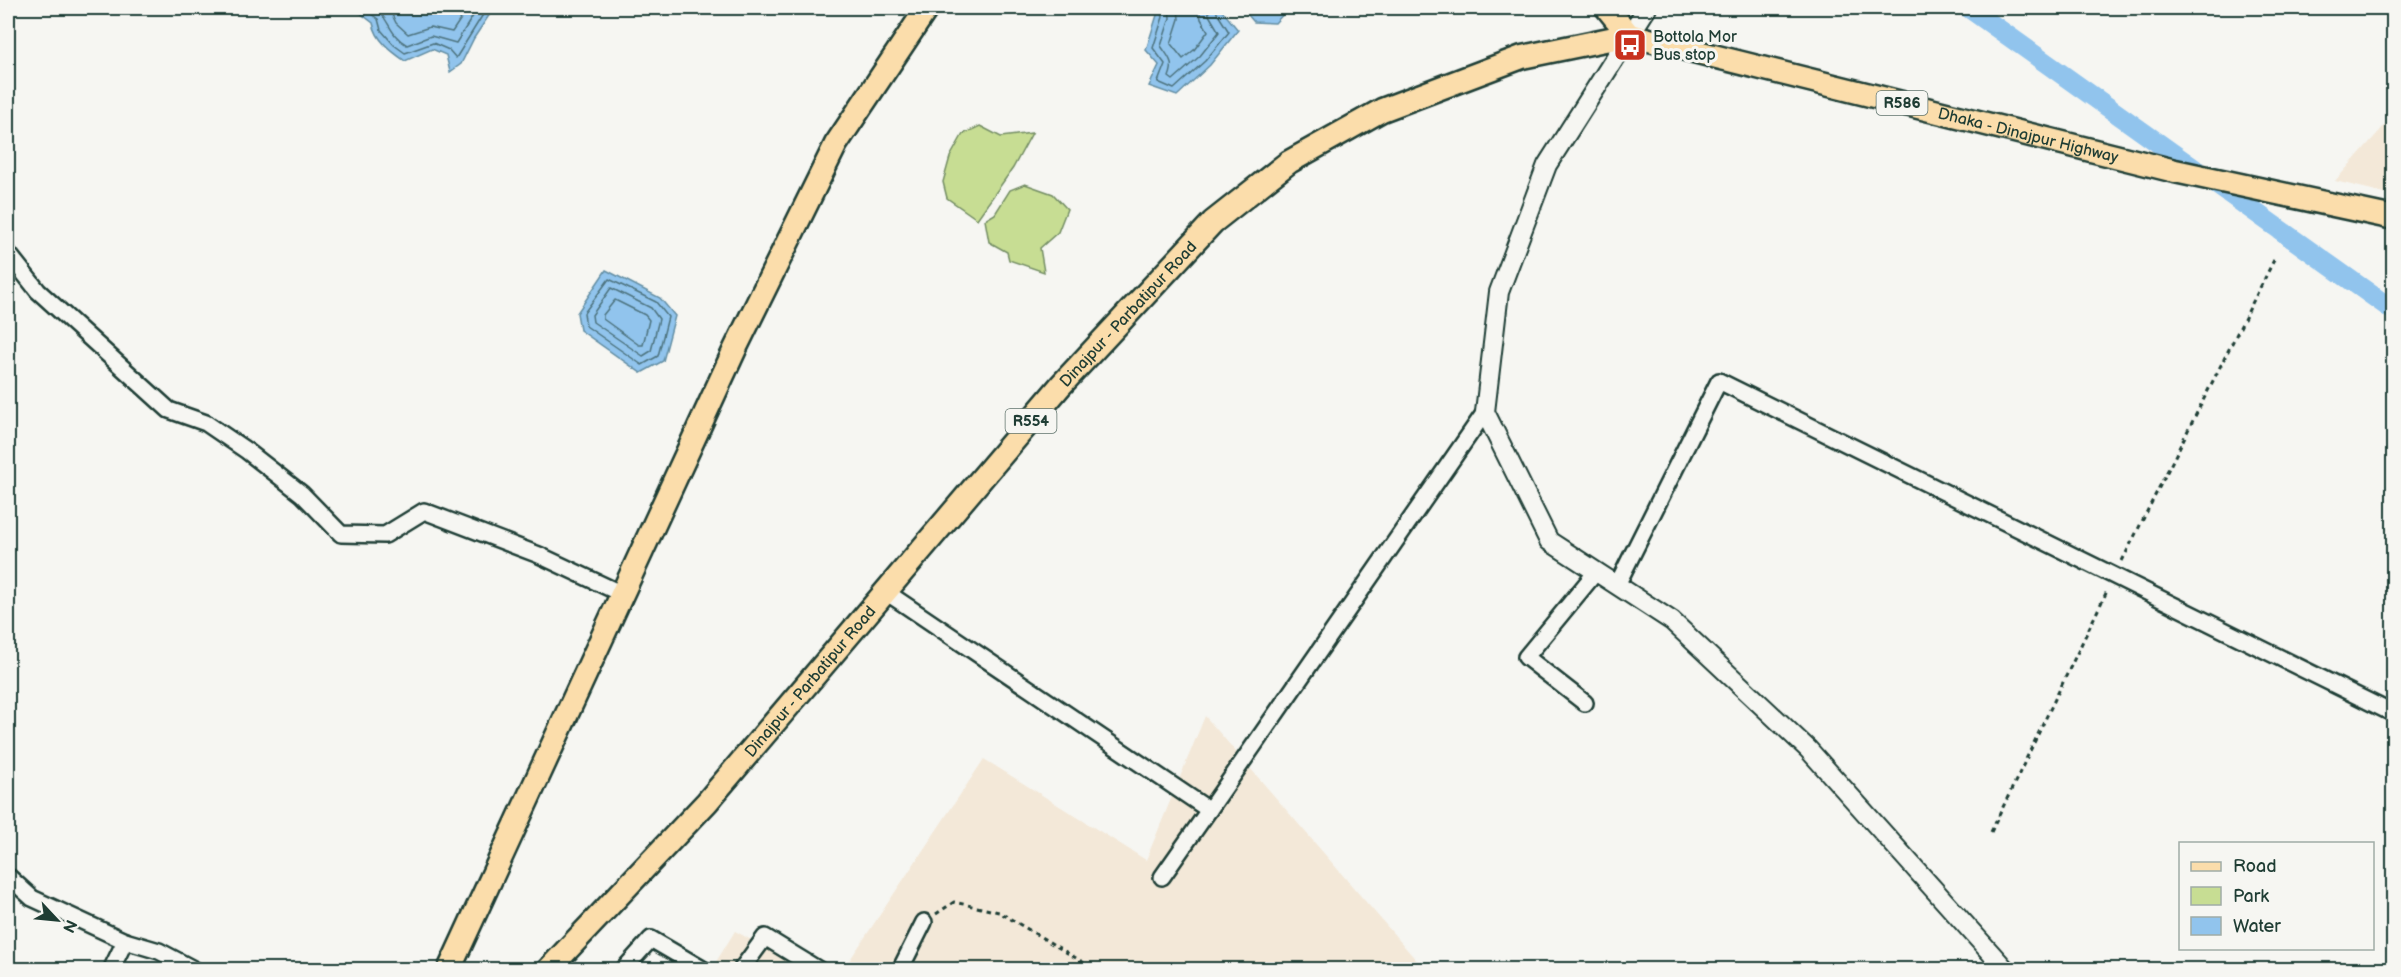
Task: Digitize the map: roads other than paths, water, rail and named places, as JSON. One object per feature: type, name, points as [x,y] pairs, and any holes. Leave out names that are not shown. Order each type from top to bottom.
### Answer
[{"type":"main road","points":[[449,969],[735,349],[836,144],[927,8]]},
{"type":"main road","points":[[1607,8],[1629,35]]},
{"type":"main road","name":"Dhaka - Dinajpur Highway","points":[[1629,35],[2175,171],[2394,218]]},
{"type":"main road","name":"Dinajpur - Parbatipur Road","points":[[553,968],[707,802],[1061,386],[1204,231],[1289,162],[1382,110],[1522,57],[1629,35]]},
{"type":"street","points":[[1162,877],[1485,412],[1499,292],[1547,165],[1647,8]]},
{"type":"street","points":[[8,253],[38,291],[169,410],[206,423],[247,451],[302,494],[341,534],[385,535],[424,511],[538,555],[622,594]]},
{"type":"street","points":[[1617,585],[1719,381],[2394,714]]},
{"type":"street","points":[[1485,412],[1549,541],[1672,621],[1808,749],[2006,969]]},
{"type":"street","points":[[1585,703],[1526,657],[1596,572]]},
{"type":"street","points":[[886,592],[1209,810]]},
{"type":"street","points":[[9,877],[32,898],[125,941],[159,951],[195,969]]},
{"type":"street","points":[[900,969],[924,922]]},
{"type":"street","points":[[741,969],[765,937],[819,969]]},
{"type":"street","points":[[623,969],[651,939],[704,969]]},
{"type":"street","points":[[111,969],[125,941]]},
{"type":"water","points":[[347,8],[494,8],[474,38],[461,64],[450,72],[446,55],[432,49],[405,61],[381,40],[373,23],[360,13]]},
{"type":"water","points":[[1155,8],[1220,8],[1238,30],[1210,65],[1177,96],[1149,86],[1159,65],[1146,50],[1157,15]]},
{"type":"water","points":[[1242,8],[1289,8],[1275,23],[1254,22]]},
{"type":"water","points":[[606,270],[660,298],[675,316],[663,361],[641,373],[580,330],[577,313]]},
{"type":"waterway","points":[[1969,8],[2394,311]]},
{"type":"place","name":"Bottola Mor Bus stop","points":[[1630,45]]}]
